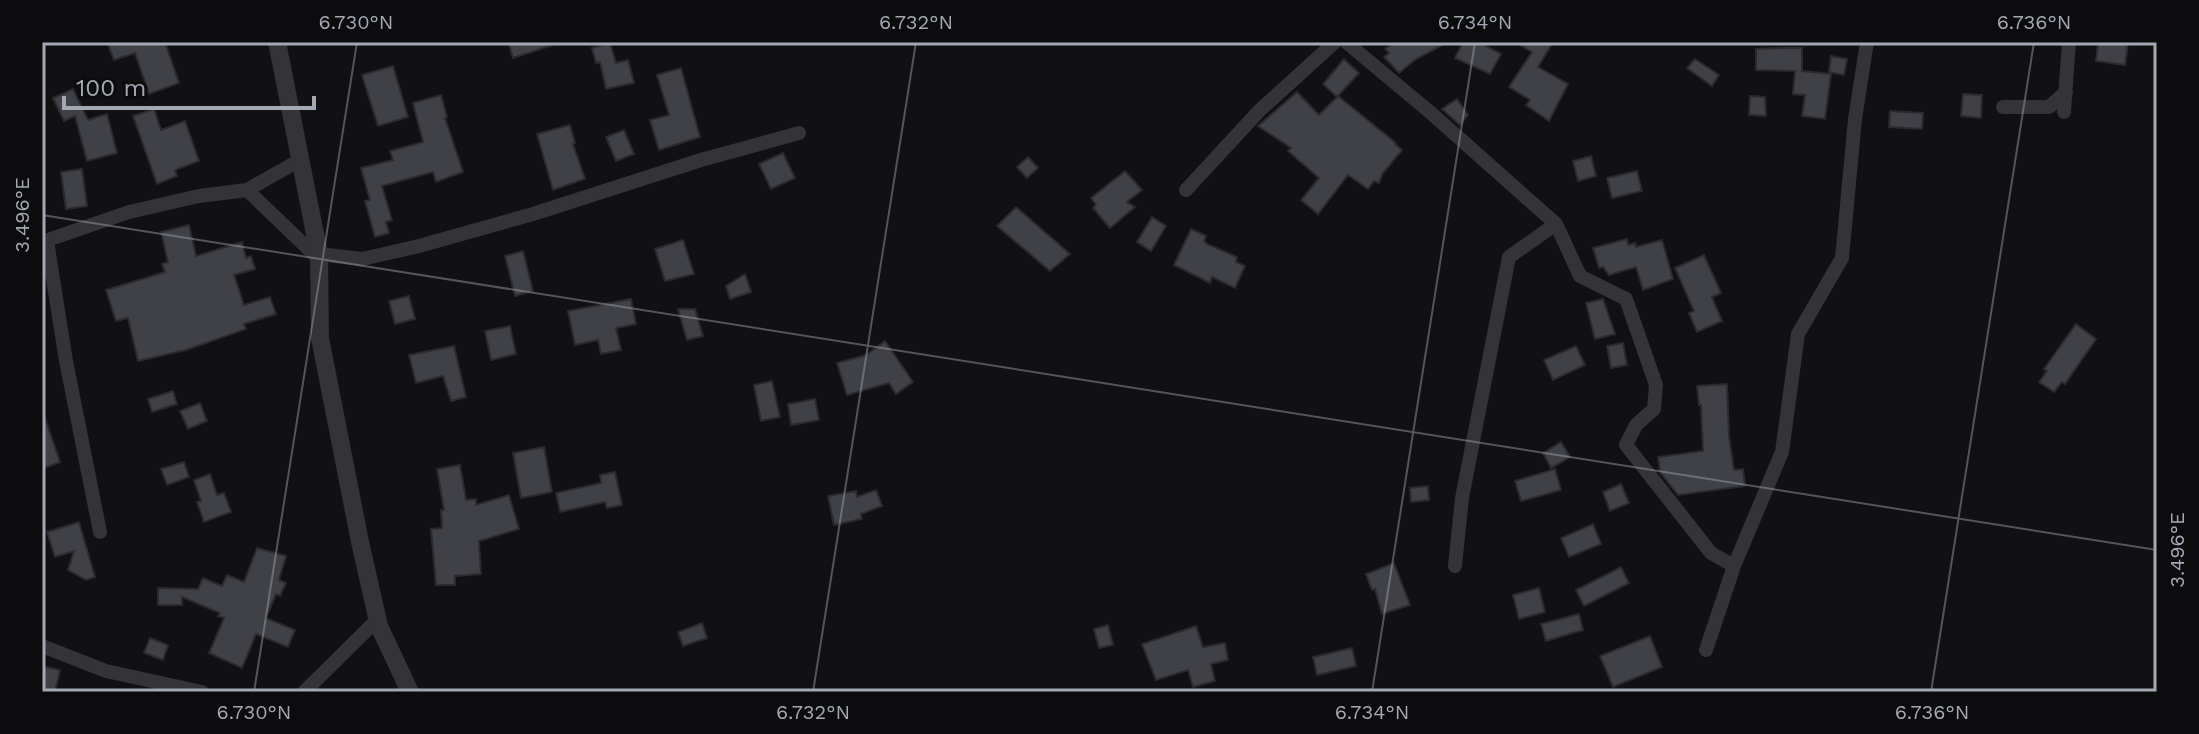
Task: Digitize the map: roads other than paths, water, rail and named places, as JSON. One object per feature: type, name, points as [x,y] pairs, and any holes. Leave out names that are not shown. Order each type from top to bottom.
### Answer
[{"type":"street","points":[[277,42],[319,257],[320,338],[360,542],[378,619],[410,692]]},
{"type":"street","points":[[1186,190],[1260,110],[1335,42]]},
{"type":"street","points":[[1346,42],[1556,224],[1580,276],[1626,299],[1656,385],[1654,409],[1636,425],[1626,445],[1711,553],[1734,566]]},
{"type":"street","points":[[1706,650],[1734,566],[1782,452],[1798,334],[1842,258],[1855,119],[1867,42]]},
{"type":"street","points":[[2064,112],[2069,42]]},
{"type":"street","points":[[2003,107],[2049,107],[2066,92]]},
{"type":"street","points":[[247,190],[319,257],[362,259],[419,246],[799,133]]},
{"type":"street","points":[[100,532],[44,241],[129,212],[199,196],[247,190],[300,160]]},
{"type":"street","points":[[1455,566],[1462,498],[1509,257],[1556,224]]},
{"type":"street","points":[[304,692],[378,619]]},
{"type":"street","points":[[42,646],[106,671],[202,692]]}]
